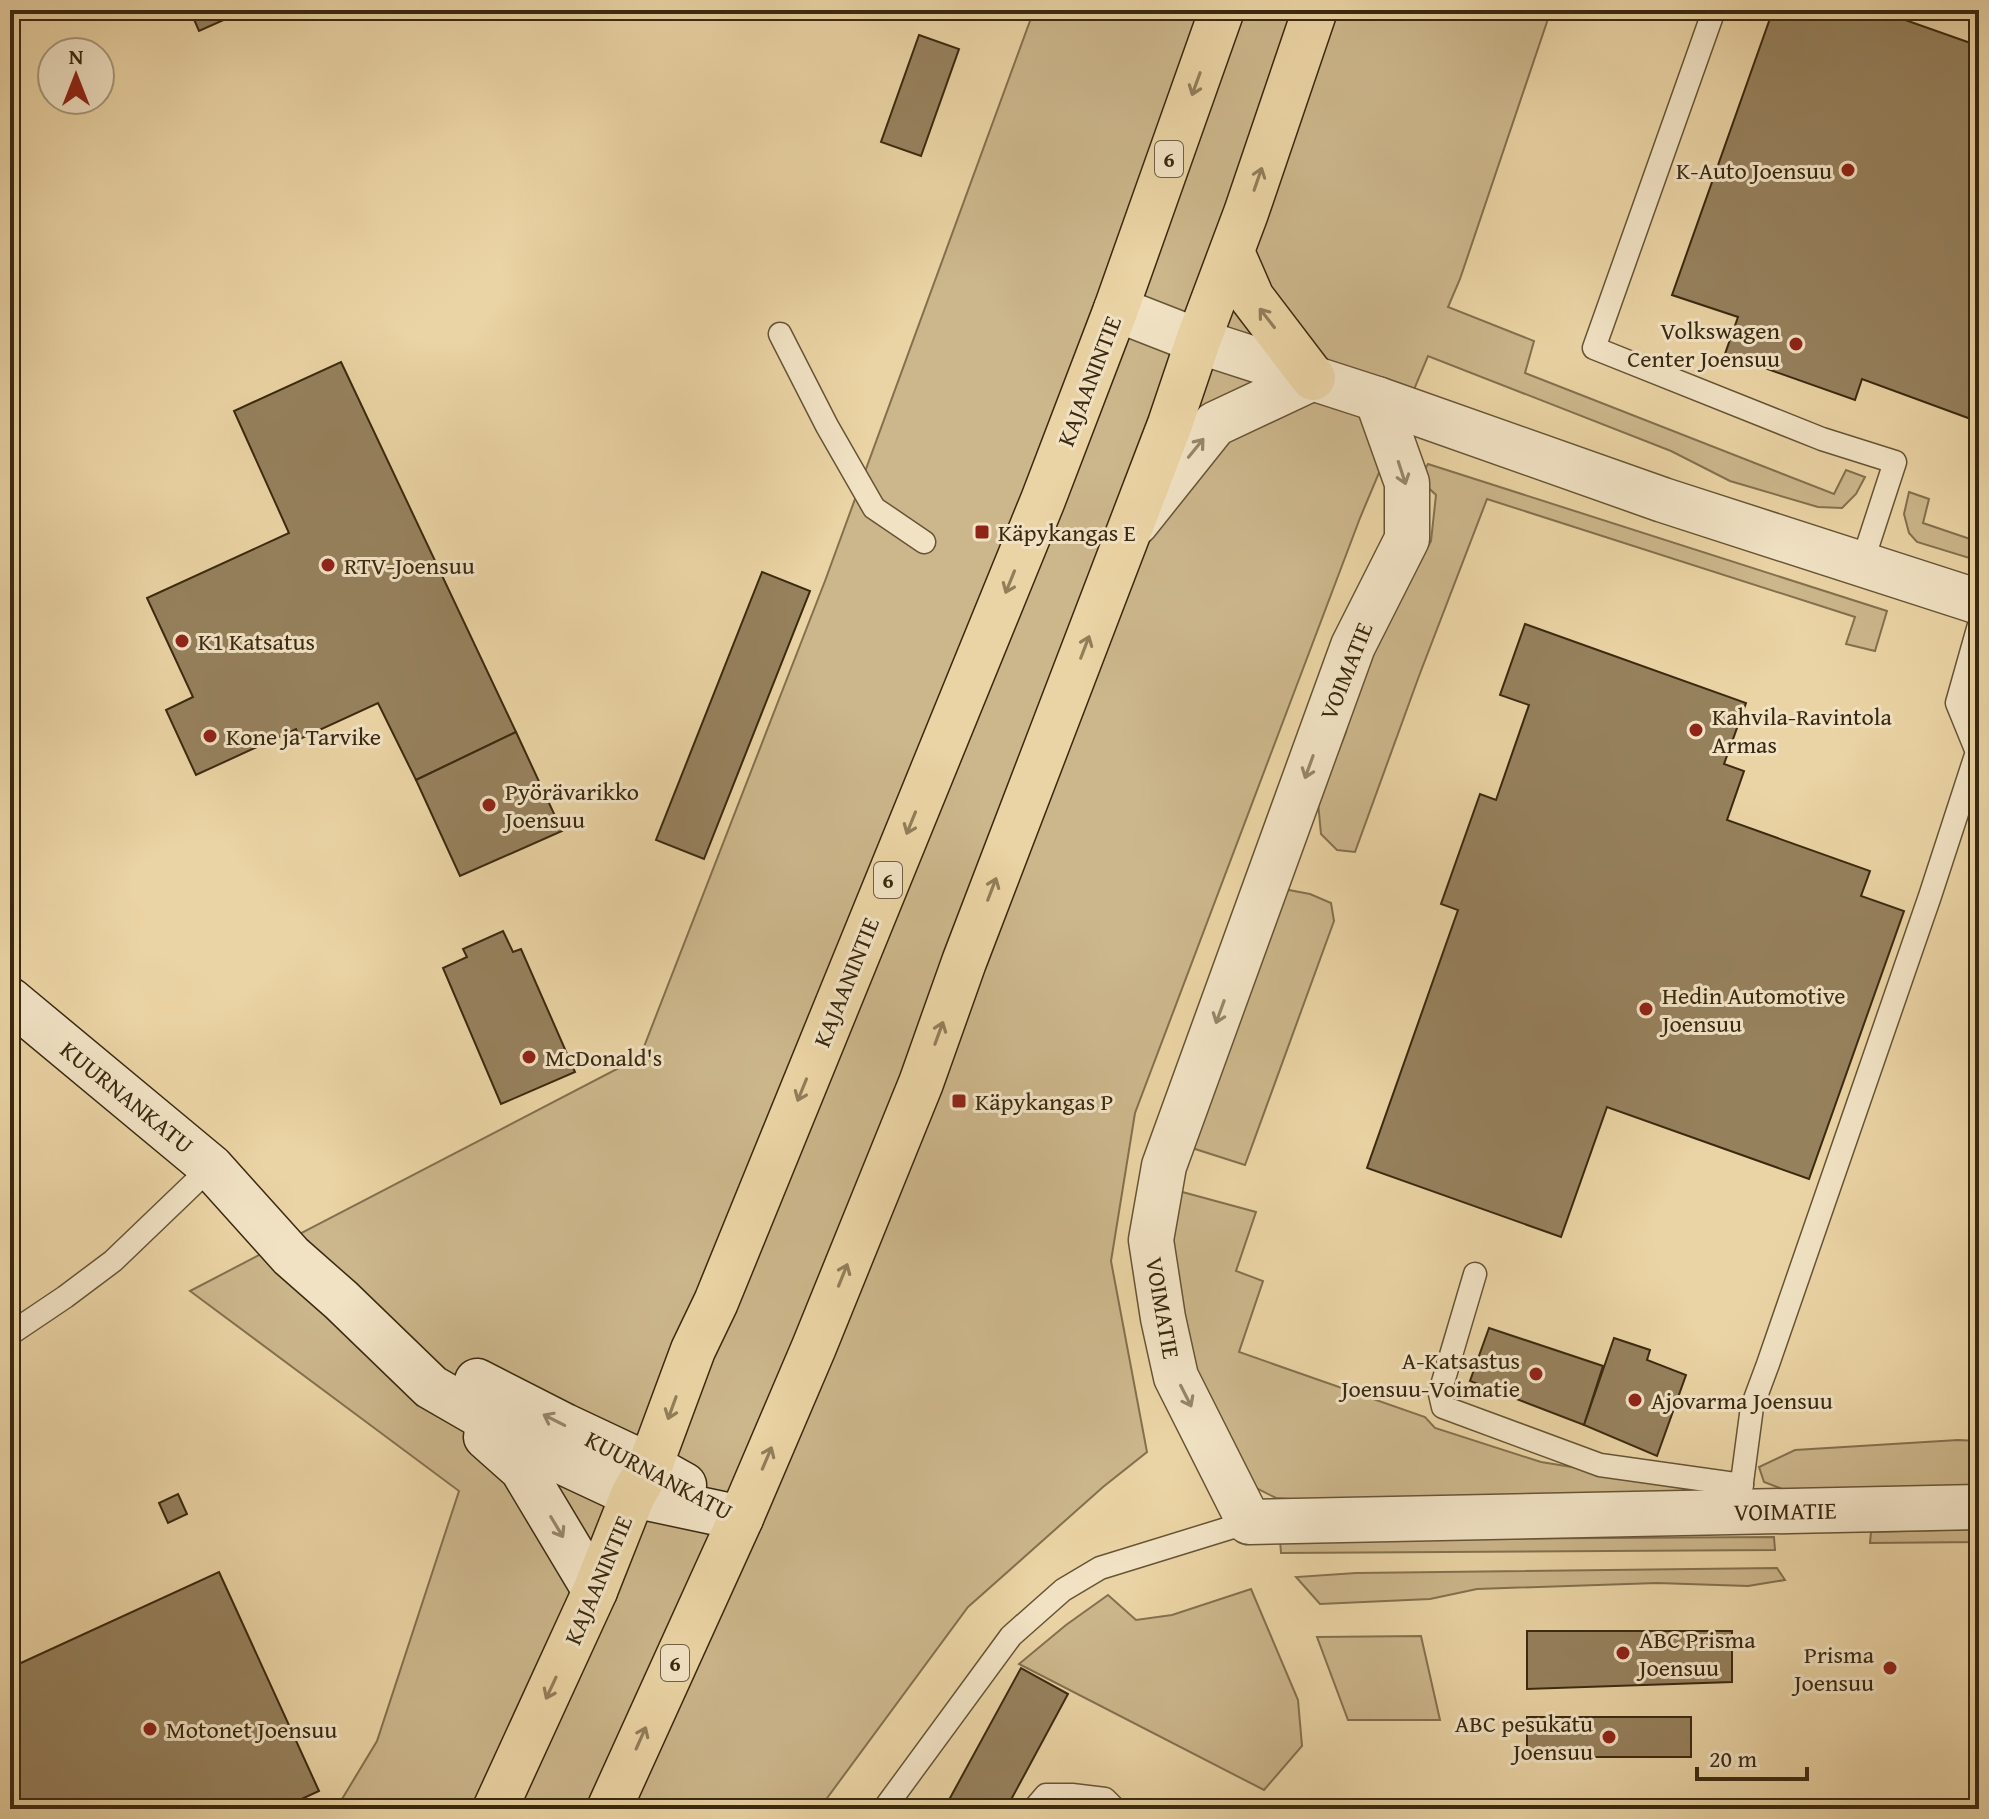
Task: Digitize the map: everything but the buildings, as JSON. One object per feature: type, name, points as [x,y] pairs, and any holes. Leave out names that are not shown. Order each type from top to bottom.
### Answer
[{"type":"highway","name":"KAJAANINTIE","points":[[495,1809],[642,1481],[693,1350],[716,1302],[1038,515],[1116,309],[1222,10]]},
{"type":"highway","name":"6","points":[[609,1809],[741,1518],[921,1083],[964,962],[1170,424],[1315,10]]},
{"type":"highway","points":[[1232,252],[1252,298],[1313,378]]},
{"type":"street","points":[[1116,309],[1198,341],[1377,399],[1663,500],[1979,602]]},
{"type":"street","points":[[1130,531],[1215,424],[1313,378]]},
{"type":"street","name":"VOIMATIE","points":[[1377,399],[1407,483],[1407,539],[1353,646],[1164,1166],[1151,1240],[1176,1377],[1249,1522],[1740,1498],[1979,1507]]},
{"type":"street","name":"KUURNANKATU","points":[[10,1000],[211,1167],[291,1256],[431,1387],[556,1459],[642,1481],[741,1518]]},
{"type":"street","name":"KUURNANKATU","points":[[341,1300],[442,1363],[565,1426],[642,1481]]},
{"type":"street","points":[[431,1387],[522,1469],[595,1591]]},
{"type":"lane","points":[[1714,10],[1594,348],[1822,439],[1895,462],[1862,563]]},
{"type":"lane","points":[[780,334],[874,508],[924,542]]},
{"type":"lane","points":[[1475,1274],[1440,1394],[1443,1407],[1600,1465],[1740,1498],[1752,1407],[1977,752],[1957,703],[1979,625]]},
{"type":"lane","points":[[10,1334],[113,1261],[211,1167]]},
{"type":"lane","points":[[884,1809],[1011,1636],[1063,1590],[1100,1568],[1249,1522]]},
{"type":"lane","points":[[1034,1809],[1046,1795],[1072,1795],[1105,1799],[1115,1809]]},
{"type":"shaded area","points":[[1034,10],[1551,10],[1448,307],[1534,341],[1525,373],[1834,494],[1846,470],[1865,477],[1856,494],[1842,508],[1818,507],[1730,481],[1671,451],[1428,356],[1360,518],[1135,1113],[1111,1261],[1147,1452],[968,1607],[819,1809],[336,1809],[377,1741],[459,1491],[190,1291],[640,1057],[825,581]]},
{"type":"shaded area","points":[[1428,464],[1887,611],[1875,651],[1846,644],[1855,617],[1487,499],[1355,852],[1337,850],[1321,834],[1318,802],[1346,732],[1355,685],[1431,541],[1436,495],[1419,479]]},
{"type":"shaded area","points":[[1909,492],[1929,499],[1923,523],[1979,542],[1979,561],[1917,542],[1909,533],[1904,514]]},
{"type":"shaded area","points":[[1289,890],[1331,903],[1334,921],[1245,1165],[1192,1148],[1271,899]]},
{"type":"shaded area","points":[[1175,1190],[1256,1212],[1236,1271],[1263,1281],[1239,1352],[1425,1417],[1435,1428],[1541,1462],[1690,1486],[1676,1494],[1350,1503],[1276,1498],[1252,1486],[1229,1454],[1168,1300]]},
{"type":"shaded area","points":[[1979,1441],[1979,1487],[1785,1490],[1764,1482],[1759,1467],[1795,1450]]},
{"type":"shaded area","points":[[1979,1529],[1979,1542],[1870,1543],[1871,1532]]},
{"type":"shaded area","points":[[1774,1537],[1775,1550],[1281,1553],[1280,1540]]},
{"type":"shaded area","points":[[1777,1568],[1785,1580],[1748,1586],[1657,1583],[1477,1589],[1430,1599],[1320,1604],[1296,1577],[1356,1573]]},
{"type":"shaded area","points":[[1251,1589],[1298,1700],[1302,1746],[1264,1790],[1019,1664],[1108,1595],[1136,1620],[1172,1615]]},
{"type":"shaded area","points":[[1421,1636],[1440,1720],[1348,1720],[1317,1637]]},
{"type":"place","name":"K-Auto Joensuu","points":[[1848,170]]},
{"type":"place","name":"Volkswagen Center Joensuu","points":[[1796,344]]},
{"type":"place","name":"Käpykangas E","points":[[982,532]]},
{"type":"place","name":"RTV-Joensuu","points":[[328,565]]},
{"type":"place","name":"K1 Katsatus","points":[[182,641]]},
{"type":"place","name":"Kahvila-Ravintola Armas","points":[[1696,730]]},
{"type":"place","name":"Kone ja Tarvike","points":[[210,736]]},
{"type":"place","name":"Pyörävarikko Joensuu","points":[[489,805]]},
{"type":"place","name":"Hedin Automotive Joensuu","points":[[1646,1009]]},
{"type":"place","name":"McDonald's","points":[[529,1057]]},
{"type":"place","name":"Käpykangas P","points":[[959,1101]]},
{"type":"place","name":"A-Katsastus Joensuu-Voimatie","points":[[1536,1374]]},
{"type":"place","name":"Ajovarma Joensuu","points":[[1635,1400]]},
{"type":"place","name":"ABC Prisma Joensuu","points":[[1623,1653]]},
{"type":"place","name":"Prisma Joensuu","points":[[1890,1668]]},
{"type":"place","name":"Motonet Joensuu","points":[[150,1729]]},
{"type":"place","name":"ABC pesukatu Joensuu","points":[[1609,1737]]}]
